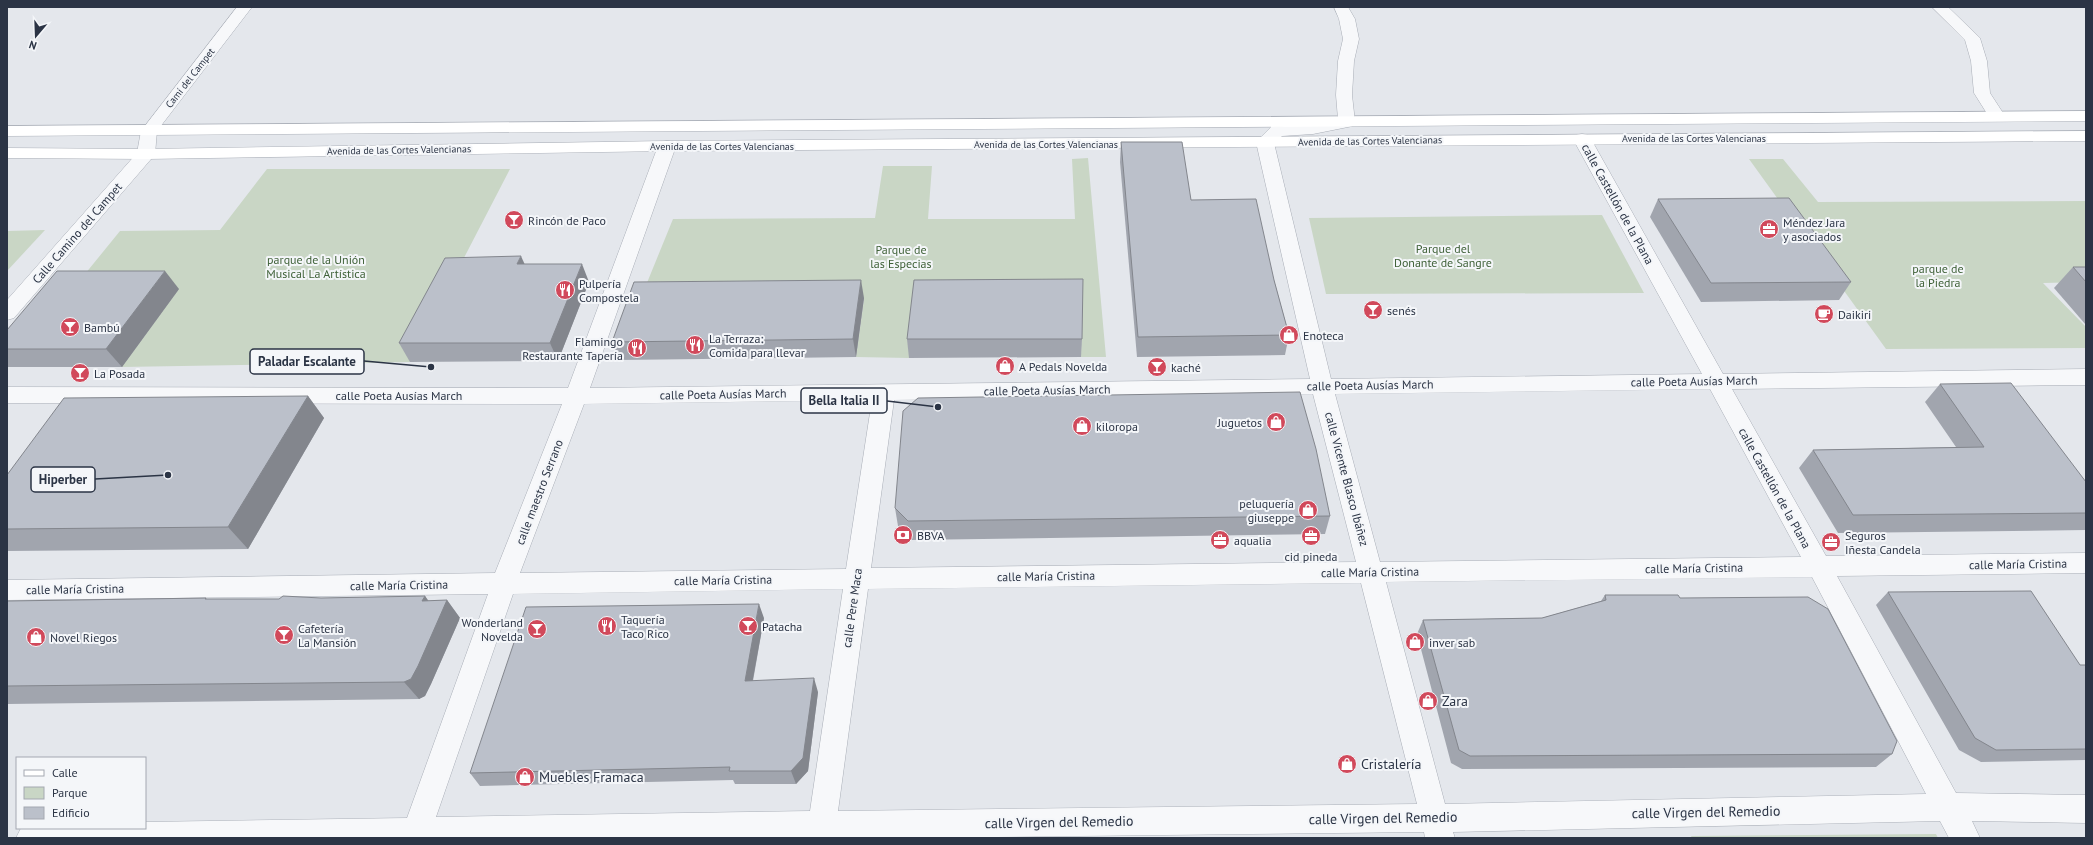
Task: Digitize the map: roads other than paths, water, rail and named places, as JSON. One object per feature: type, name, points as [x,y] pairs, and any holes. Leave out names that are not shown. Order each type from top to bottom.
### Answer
[{"type":"street","name":"Camí del Campet","points":[[149,131],[245,7]]},
{"type":"street","points":[[1265,142],[1277,132],[1314,129],[1347,122],[1344,95],[1346,61],[1351,39],[1347,18],[1342,7]]},
{"type":"street","points":[[1939,7],[1972,38],[1979,62],[1982,93],[1997,116]]},
{"type":"street","name":"Avenida de las Cortes Valencianas","points":[[7,131],[2086,116]]},
{"type":"street","points":[[146,154],[149,131]]},
{"type":"street","name":"Avenida de las Cortes Valencianas","points":[[7,153],[146,154],[667,146],[2086,136]]},
{"type":"street","name":"calle Castellón de la Plana","points":[[1582,139],[1819,566],[1965,838]]},
{"type":"street","name":"calle Vicente Blasco Ibáñez","points":[[1265,142],[1322,386],[1438,828]]},
{"type":"street","name":"calle maestro Serrano","points":[[416,835],[504,583],[576,396],[667,146]]},
{"type":"street","name":"Calle Camino del Campet","points":[[7,313],[146,154]]},
{"type":"street","name":"calle Poeta Ausías March","points":[[7,394],[576,396],[2086,376]]},
{"type":"street","name":"calle Pere Maca","points":[[822,825],[856,579],[884,392]]},
{"type":"street","name":"calle María Cristina","points":[[7,590],[2086,563]]},
{"type":"street","name":"calle Virgen del Remedio","points":[[31,838],[416,835],[822,825],[897,831],[1438,828],[1948,807],[2086,809]]},
{"type":"place","name":"Rincón de Paco","points":[[514,220]]},
{"type":"place","name":"Méndez Jara y asociados","points":[[1769,229]]},
{"type":"place","name":"Pulpería Compostela","points":[[565,290]]},
{"type":"place","name":"senés","points":[[1373,310]]},
{"type":"place","name":"Daikiri","points":[[1824,314]]},
{"type":"place","name":"Bambú","points":[[70,327]]},
{"type":"place","name":"Enoteca","points":[[1289,335]]},
{"type":"place","name":"La Terraza: Comida para llevar","points":[[695,345]]},
{"type":"place","name":"Flamingo Restaurante Tapería","points":[[637,348]]},
{"type":"place","name":"A Pedals Novelda","points":[[1005,366]]},
{"type":"place","name":"Paladar Escalante","points":[[431,367]]},
{"type":"place","name":"kaché","points":[[1157,367]]},
{"type":"place","name":"La Posada","points":[[80,373]]},
{"type":"place","name":"Bella Italia II","points":[[938,407]]},
{"type":"place","name":"Juguetos","points":[[1276,422]]},
{"type":"place","name":"kiloropa","points":[[1082,426]]},
{"type":"place","name":"Hiperber","points":[[168,475]]},
{"type":"place","name":"peluquería giuseppe","points":[[1308,510]]},
{"type":"place","name":"BBVA","points":[[903,535]]},
{"type":"place","name":"cid pineda","points":[[1311,536]]},
{"type":"place","name":"aqualia","points":[[1220,540]]},
{"type":"place","name":"Seguros Iñesta Candela","points":[[1831,542]]},
{"type":"place","name":"Taquería Taco Rico","points":[[607,626]]},
{"type":"place","name":"Patacha","points":[[748,626]]},
{"type":"place","name":"Wonderland Novelda","points":[[537,629]]},
{"type":"place","name":"Cafetería La Mansión","points":[[284,635]]},
{"type":"place","name":"Novel Riegos","points":[[36,637]]},
{"type":"place","name":"inver sab","points":[[1415,642]]},
{"type":"place","name":"Zara","points":[[1428,701]]},
{"type":"place","name":"Cristalería","points":[[1347,764]]},
{"type":"place","name":"Muebles Framaca","points":[[525,777]]},
{"type":"park label","name":"Parque del Donante de Sangre","points":[[1443,255]]},
{"type":"park label","name":"Parque de las Especias","points":[[901,256]]},
{"type":"park label","name":"parque de la Unión Musical La Artística","points":[[316,266]]},
{"type":"park label","name":"parque de la Piedra","points":[[1938,275]]}]
